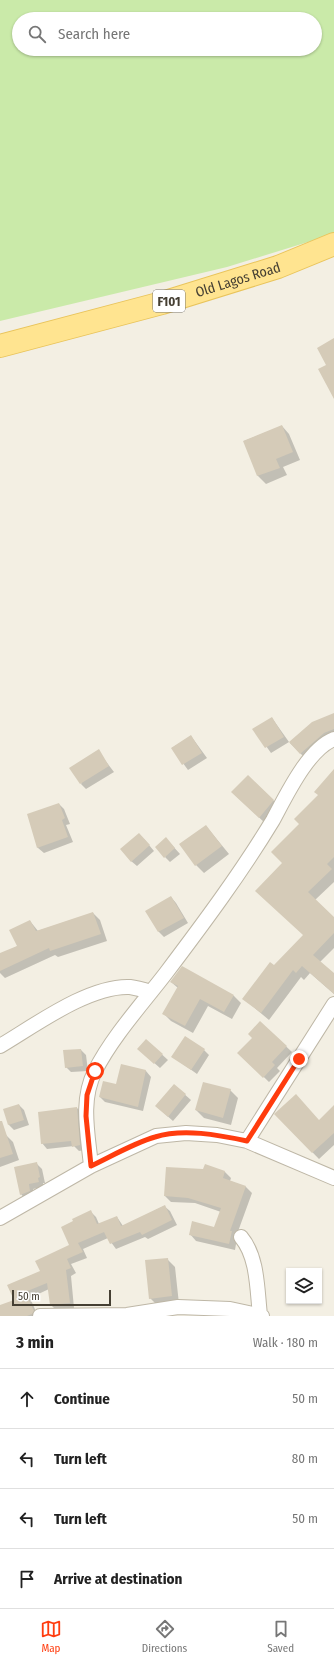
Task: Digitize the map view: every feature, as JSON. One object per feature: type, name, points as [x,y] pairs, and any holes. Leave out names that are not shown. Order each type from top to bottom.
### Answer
[{"type":"main road","name":"Old Lagos Road","points":[[0,346],[169,301],[278,267],[334,244]]},
{"type":"street","points":[[91,1166],[86,1116],[87,1095],[95,1071],[123,1029],[192,938],[259,842],[304,766],[318,751],[334,739]]},
{"type":"street","points":[[0,1046],[64,1006],[111,988],[130,987],[151,992]]},
{"type":"street","points":[[247,1141],[334,1004]]},
{"type":"street","points":[[0,1218],[91,1166],[156,1136],[186,1133],[217,1135],[247,1141],[334,1178]]},
{"type":"street","points":[[40,1316],[127,1315],[178,1307],[202,1311],[230,1309],[261,1316],[250,1248],[241,1237]]},
{"type":"green space","points":[[0,0],[334,0],[334,234],[227,267],[0,321]]},
{"type":"building","points":[[334,338],[334,399],[318,369],[326,365],[317,348]]},
{"type":"building","points":[[282,425],[293,452],[276,459],[280,468],[257,476],[243,441]]},
{"type":"building","points":[[334,713],[334,729],[324,733],[300,754],[289,742],[312,722]]},
{"type":"building","points":[[272,717],[284,737],[265,748],[252,729]]},
{"type":"building","points":[[191,735],[202,753],[182,765],[171,748]]},
{"type":"building","points":[[99,749],[109,766],[80,784],[69,768]]},
{"type":"building","points":[[334,769],[334,857],[327,864],[332,869],[308,892],[334,917],[334,933],[313,955],[334,973],[334,994],[302,966],[296,973],[293,970],[261,1013],[242,999],[270,962],[274,965],[303,935],[255,891],[282,863],[271,852],[299,824],[294,819],[318,795],[314,792]]},
{"type":"building","points":[[248,775],[274,800],[259,818],[231,792]]},
{"type":"building","points":[[59,803],[65,818],[62,820],[68,837],[37,848],[27,814]]},
{"type":"building","points":[[206,825],[222,846],[195,866],[179,844]]},
{"type":"building","points":[[139,833],[150,845],[131,862],[120,849]]},
{"type":"building","points":[[166,837],[175,848],[164,858],[155,847]]},
{"type":"building","points":[[171,896],[184,918],[158,932],[145,911]]},
{"type":"building","points":[[93,912],[101,934],[50,951],[49,948],[0,971],[0,953],[17,946],[9,930],[30,920],[36,931]]},
{"type":"building","points":[[182,966],[234,995],[224,1012],[200,999],[185,1026],[162,1014],[178,986],[170,982]]},
{"type":"building","points":[[260,1021],[287,1046],[272,1062],[275,1065],[263,1078],[237,1053],[252,1038],[248,1034]]},
{"type":"building","points":[[185,1036],[205,1049],[191,1070],[171,1057]]},
{"type":"building","points":[[146,1039],[163,1054],[154,1064],[137,1049]]},
{"type":"building","points":[[81,1049],[83,1066],[65,1068],[63,1050]]},
{"type":"building","points":[[121,1064],[146,1070],[138,1107],[99,1097],[103,1081],[116,1084]]},
{"type":"building","points":[[203,1082],[231,1089],[223,1118],[195,1110]]},
{"type":"building","points":[[174,1084],[186,1094],[168,1117],[155,1106]]},
{"type":"building","points":[[296,1094],[319,1120],[334,1105],[334,1133],[312,1153],[274,1114]]},
{"type":"building","points":[[19,1104],[24,1120],[8,1125],[3,1109]]},
{"type":"building","points":[[77,1107],[80,1145],[72,1147],[71,1141],[41,1144],[38,1112]]},
{"type":"building","points":[[0,1121],[2,1121],[13,1154],[0,1158]]},
{"type":"building","points":[[37,1162],[40,1177],[38,1178],[39,1182],[29,1184],[30,1191],[20,1195],[14,1167]]},
{"type":"building","points":[[205,1164],[225,1171],[223,1178],[246,1186],[230,1231],[232,1231],[229,1244],[189,1235],[192,1221],[214,1227],[221,1208],[188,1198],[164,1196],[166,1167],[203,1169]]},
{"type":"building","points":[[165,1205],[172,1220],[142,1235],[140,1232],[110,1244],[104,1232],[78,1243],[83,1252],[67,1259],[71,1268],[66,1270],[70,1303],[50,1305],[47,1283],[25,1292],[34,1311],[32,1314],[27,1316],[0,1316],[0,1305],[14,1300],[7,1285],[40,1271],[35,1261],[69,1245],[61,1227],[73,1221],[72,1219],[91,1210],[97,1224],[117,1216],[121,1226]]},
{"type":"building","points":[[168,1258],[172,1296],[149,1299],[145,1260]]},
{"type":"route","points":[[95,1071],[87,1095],[86,1116],[91,1166],[156,1136],[186,1133],[217,1135],[247,1141],[299,1059]]}]
